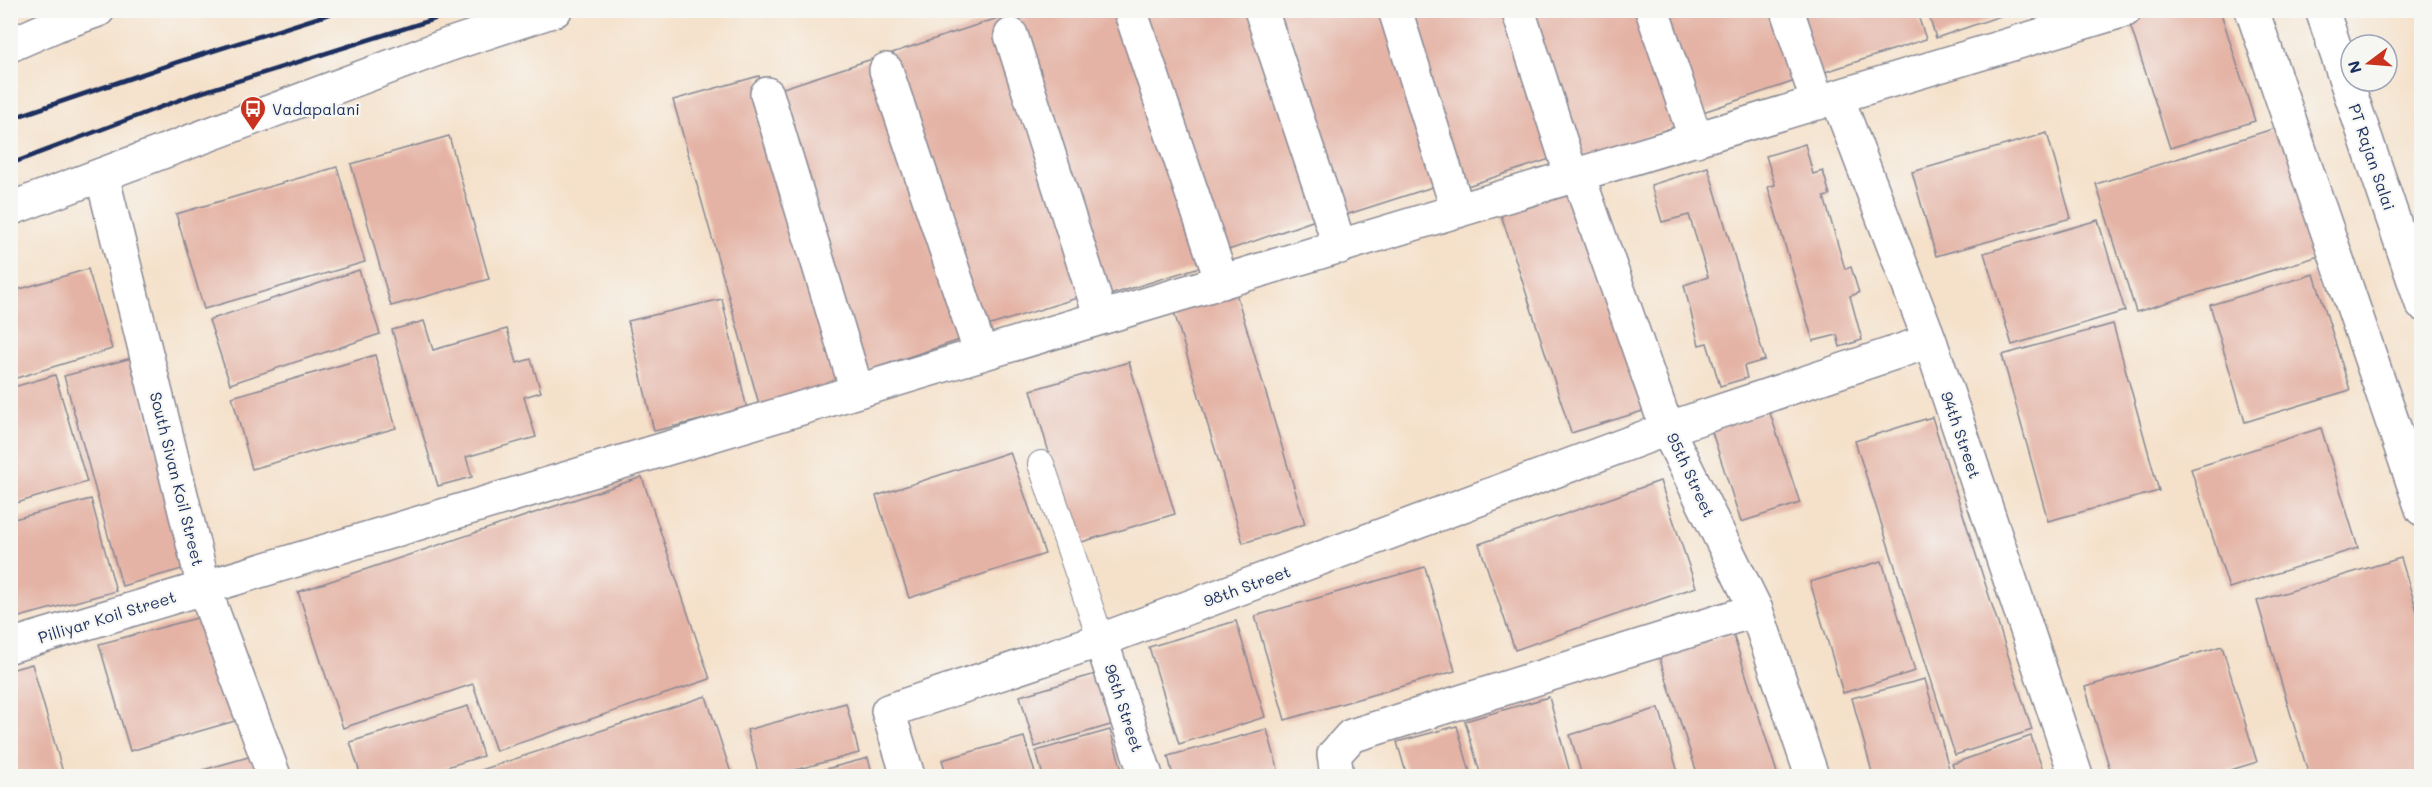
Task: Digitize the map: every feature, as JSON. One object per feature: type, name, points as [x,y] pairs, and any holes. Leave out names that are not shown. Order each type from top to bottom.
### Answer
[{"type":"street","points":[[10,45],[53,18],[98,10]]},
{"type":"street","points":[[10,209],[448,45],[555,10]]},
{"type":"street","points":[[1130,10],[1222,282]]},
{"type":"street","points":[[1261,10],[1340,247]]},
{"type":"street","points":[[1395,10],[1458,211]]},
{"type":"street","points":[[1518,10],[1575,176],[1667,429]]},
{"type":"street","points":[[1652,10],[1696,140]]},
{"type":"street","name":"94th Street","points":[[1787,10],[1930,341],[2076,777]]},
{"type":"street","name":"Pilliyar Koil Street","points":[[10,646],[2125,10]]},
{"type":"street","points":[[2252,10],[2421,509]]},
{"type":"street","name":"PT Rajan Salai","points":[[2322,10],[2421,304]]},
{"type":"street","points":[[1011,35],[1101,318]]},
{"type":"street","points":[[886,70],[981,354]]},
{"type":"street","points":[[767,94],[857,391]]},
{"type":"street","name":"South Sivan Koil Street","points":[[102,175],[204,588],[274,777]]},
{"type":"street","name":"95th Street","points":[[1812,777],[1756,610],[1667,429],[1930,341]]},
{"type":"street","name":"98th Street","points":[[908,777],[888,711],[1101,640],[1667,429]]},
{"type":"street","points":[[1337,777],[1334,755],[1351,736],[1756,610]]},
{"type":"street","name":"96th Street","points":[[1101,640],[1146,777]]},
{"type":"lane","points":[[1041,464],[1101,640]]},
{"type":"building","points":[[1047,10],[1124,10],[1203,266],[1097,299],[1011,22]]},
{"type":"building","points":[[1138,10],[1253,10],[1324,217],[1220,253]]},
{"type":"building","points":[[1270,10],[1390,10],[1445,183],[1336,218]]},
{"type":"building","points":[[1400,10],[1512,10],[1559,156],[1458,189]]},
{"type":"building","points":[[1527,10],[1647,10],[1684,124],[1575,159]]},
{"type":"building","points":[[1659,10],[1782,10],[1804,78],[1694,115]]},
{"type":"building","points":[[1794,10],[1916,10],[1926,39],[1816,75]]},
{"type":"building","points":[[1927,10],[2015,10],[2015,11],[1936,38]]},
{"type":"building","points":[[2132,10],[2220,10],[2255,121],[2170,148],[2126,12]]},
{"type":"building","points":[[1001,17],[1090,294],[981,328],[892,53]]},
{"type":"building","points":[[875,58],[966,338],[863,372],[771,92]]},
{"type":"building","points":[[759,76],[846,387],[761,411],[673,100]]},
{"type":"building","points":[[2289,124],[2329,253],[2136,312],[2096,184]]},
{"type":"building","points":[[2047,133],[2071,218],[1936,256],[1912,172]]},
{"type":"building","points":[[449,136],[489,279],[391,306],[351,164]]},
{"type":"building","points":[[1805,144],[1813,174],[1823,171],[1830,195],[1824,197],[1845,269],[1851,267],[1859,293],[1850,296],[1862,340],[1840,347],[1837,335],[1813,341],[1768,187],[1775,185],[1766,156]]},
{"type":"building","points":[[337,167],[365,262],[204,309],[176,214]]},
{"type":"building","points":[[1708,167],[1765,360],[1744,366],[1747,378],[1720,386],[1707,343],[1699,345],[1684,285],[1708,277],[1689,215],[1662,222],[1651,185]]},
{"type":"building","points":[[1572,178],[1646,410],[1571,433],[1497,202]]},
{"type":"building","points":[[2098,220],[2125,311],[2012,345],[1984,253]]},
{"type":"building","points":[[88,269],[112,349],[10,380],[10,292]]},
{"type":"building","points":[[359,270],[380,334],[230,384],[209,320]]},
{"type":"building","points":[[2314,274],[2350,390],[2245,422],[2210,305]]},
{"type":"building","points":[[1236,293],[1305,524],[1243,543],[1174,312]]},
{"type":"building","points":[[722,299],[747,409],[654,431],[628,321]]},
{"type":"building","points":[[424,321],[433,350],[507,329],[517,363],[531,359],[541,392],[524,397],[536,437],[466,457],[472,477],[438,486],[392,330]]},
{"type":"building","points":[[2113,324],[2159,491],[2048,521],[2002,355]]},
{"type":"building","points":[[375,355],[396,428],[252,469],[232,397]]},
{"type":"building","points":[[132,358],[189,567],[122,586],[64,376]]},
{"type":"building","points":[[1129,362],[1175,514],[1075,544],[1031,390]]},
{"type":"building","points":[[55,375],[87,482],[10,505],[10,388]]},
{"type":"building","points":[[1769,410],[1800,503],[1741,522],[1711,429]]},
{"type":"building","points":[[1932,417],[2032,730],[1955,755],[1855,441]]},
{"type":"building","points":[[2321,428],[2358,548],[2229,588],[2191,469]]},
{"type":"building","points":[[1010,452],[1045,554],[909,598],[876,496]]},
{"type":"building","points":[[642,477],[710,679],[496,751],[473,684],[343,728],[298,592]]},
{"type":"building","points":[[1660,481],[1696,587],[1515,650],[1479,544]]},
{"type":"building","points":[[91,499],[116,591],[12,619],[10,520]]},
{"type":"building","points":[[2401,558],[2422,628],[2422,776],[2309,776],[2257,601]]},
{"type":"building","points":[[1882,561],[1915,671],[1843,693],[1810,582]]},
{"type":"building","points":[[1425,567],[1455,671],[1285,720],[1255,616]]},
{"type":"building","points":[[212,614],[242,719],[130,751],[99,644]]},
{"type":"building","points":[[1236,621],[1265,717],[1179,744],[1149,647]]},
{"type":"building","points":[[1733,634],[1778,776],[1698,776],[1659,657]]},
{"type":"building","points":[[2222,646],[2257,762],[2211,776],[2112,776],[2085,687]]},
{"type":"building","points":[[32,664],[64,776],[10,776],[10,670]]},
{"type":"building","points":[[1099,673],[1114,724],[1035,747],[1020,696]]},
{"type":"building","points":[[1925,679],[1951,776],[1873,776],[1852,698]]},
{"type":"building","points":[[706,696],[732,776],[463,776]]},
{"type":"building","points":[[1549,697],[1571,776],[1481,776],[1465,721]]},
{"type":"building","points":[[846,703],[859,753],[772,776],[759,776],[747,730]]},
{"type":"building","points":[[468,706],[483,756],[417,776],[361,776],[350,742]]},
{"type":"building","points":[[1659,708],[1679,776],[1582,776],[1570,735]]},
{"type":"building","points":[[1457,726],[1471,776],[1407,776],[1397,742]]},
{"type":"building","points":[[1267,729],[1280,776],[1173,776],[1168,756]]},
{"type":"building","points":[[1110,730],[1124,776],[1043,776],[1036,751]]},
{"type":"building","points":[[2031,736],[2045,776],[1957,776],[1952,764]]},
{"type":"building","points":[[1024,737],[1036,776],[947,776],[942,760]]},
{"type":"building","points":[[252,756],[258,776],[182,776]]},
{"type":"building","points":[[868,758],[873,776],[799,776]]},
{"type":"building","points":[[2275,771],[2277,776],[2259,776]]},
{"type":"railway","points":[[10,119],[342,10]]},
{"type":"railway","points":[[10,164],[190,96],[463,10]]},
{"type":"place","name":"Vadapalani","points":[[253,132]]}]
